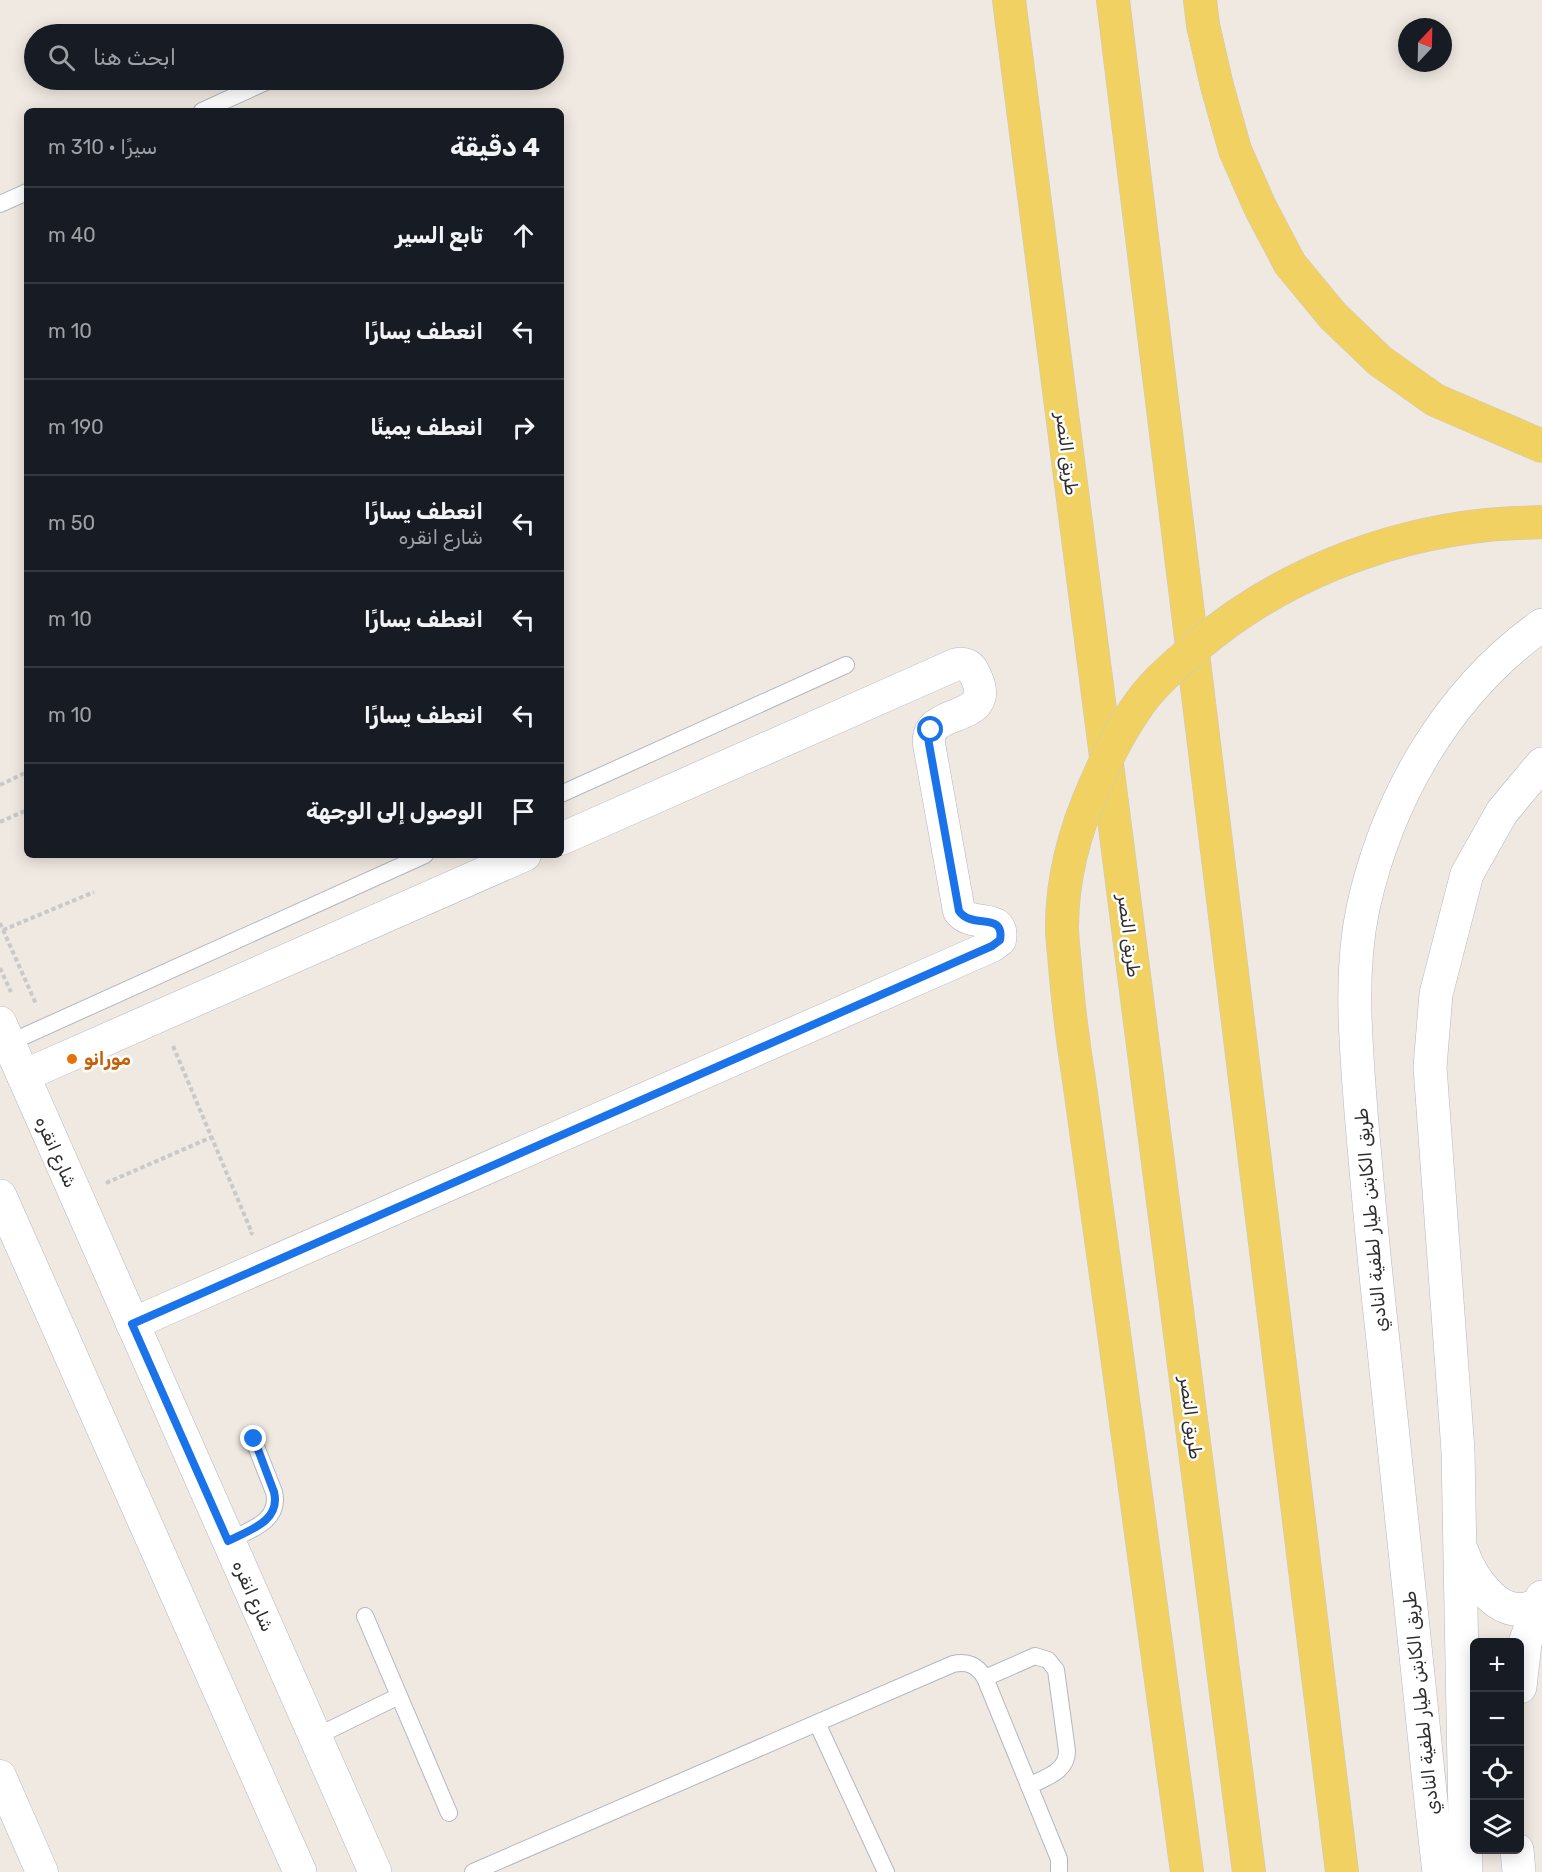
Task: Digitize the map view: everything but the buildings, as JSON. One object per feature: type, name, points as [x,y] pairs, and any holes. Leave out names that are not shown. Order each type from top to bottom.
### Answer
[{"type":"main road","name":"طريق النصر","points":[[1009,0],[1249,1872]]},
{"type":"main road","points":[[1113,0],[1342,1872]]},
{"type":"main road","points":[[1200,0],[1210,56],[1235,150],[1260,207],[1290,264],[1333,316],[1380,361],[1435,400],[1542,446]]},
{"type":"main road","points":[[1187,1872],[1068,1000],[1062,927],[1066,886],[1075,837],[1112,745],[1135,709],[1155,684],[1206,638],[1241,612],[1271,593],[1346,559],[1383,547],[1428,535],[1486,525],[1542,522]]},
{"type":"main road","name":"طريق الكابتن طيار لطفية النادي","points":[[1439,1872],[1369,1207],[1355,1038],[1354,995],[1357,952],[1362,912],[1372,871],[1386,828],[1407,785],[1431,743],[1464,695],[1495,663],[1542,625]]},
{"type":"main road","points":[[1466,1872],[1458,1451],[1430,1067],[1436,994],[1467,874],[1502,812],[1542,764]]},
{"type":"main road","name":"شارع انقره","points":[[4,1033],[375,1872]]},
{"type":"main road","points":[[0,1196],[300,1872]]},
{"type":"main road","points":[[1461,1548],[1467,1567],[1493,1598],[1510,1609],[1521,1611],[1531,1609],[1541,1600]]},
{"type":"main road","points":[[1524,1652],[1541,1600]]},
{"type":"main road","points":[[1517,1854],[1519,1872]]},
{"type":"street","points":[[132,1324],[992,946],[1000,940],[998,925],[993,922],[971,920],[959,911],[928,737],[935,725],[972,709],[979,700],[980,689],[974,671],[971,667],[962,664],[957,664],[564,838]]},
{"type":"street","points":[[23,1076],[518,858]]},
{"type":"street","points":[[0,1776],[42,1872]]},
{"type":"lane","points":[[209,108],[248,90]]},
{"type":"lane","points":[[0,204],[24,193]]},
{"type":"lane","points":[[564,793],[846,665]]},
{"type":"lane","points":[[4,1033],[46,1027],[418,858]]},
{"type":"lane","points":[[228,1541],[265,1522],[275,1509],[274,1492],[254,1439]]},
{"type":"lane","points":[[365,1616],[449,1813]]},
{"type":"lane","points":[[984,1678],[1035,1656],[1048,1660],[1056,1670],[1067,1750],[1066,1763],[1057,1772],[1029,1786]]},
{"type":"lane","points":[[473,1872],[962,1662],[972,1664],[980,1670],[984,1678],[1059,1859],[1059,1872]]},
{"type":"lane","points":[[315,1737],[399,1696]]},
{"type":"lane","points":[[817,1723],[886,1872]]},
{"type":"path","points":[[0,785],[24,773]]},
{"type":"path","points":[[0,822],[24,811]]},
{"type":"path","points":[[3,930],[94,892]]},
{"type":"path","points":[[0,923],[46,1027]]},
{"type":"path","points":[[173,1045],[252,1233],[242,1238]]},
{"type":"path","points":[[101,1185],[212,1137]]},
{"type":"place","name":"مورانو","points":[[72,1059]]},
{"type":"route","points":[[254,1439],[274,1492],[275,1509],[265,1522],[228,1541],[132,1324],[992,946],[1000,940],[998,925],[993,922],[971,920],[959,911],[929,744],[928,737],[931,730]]}]
